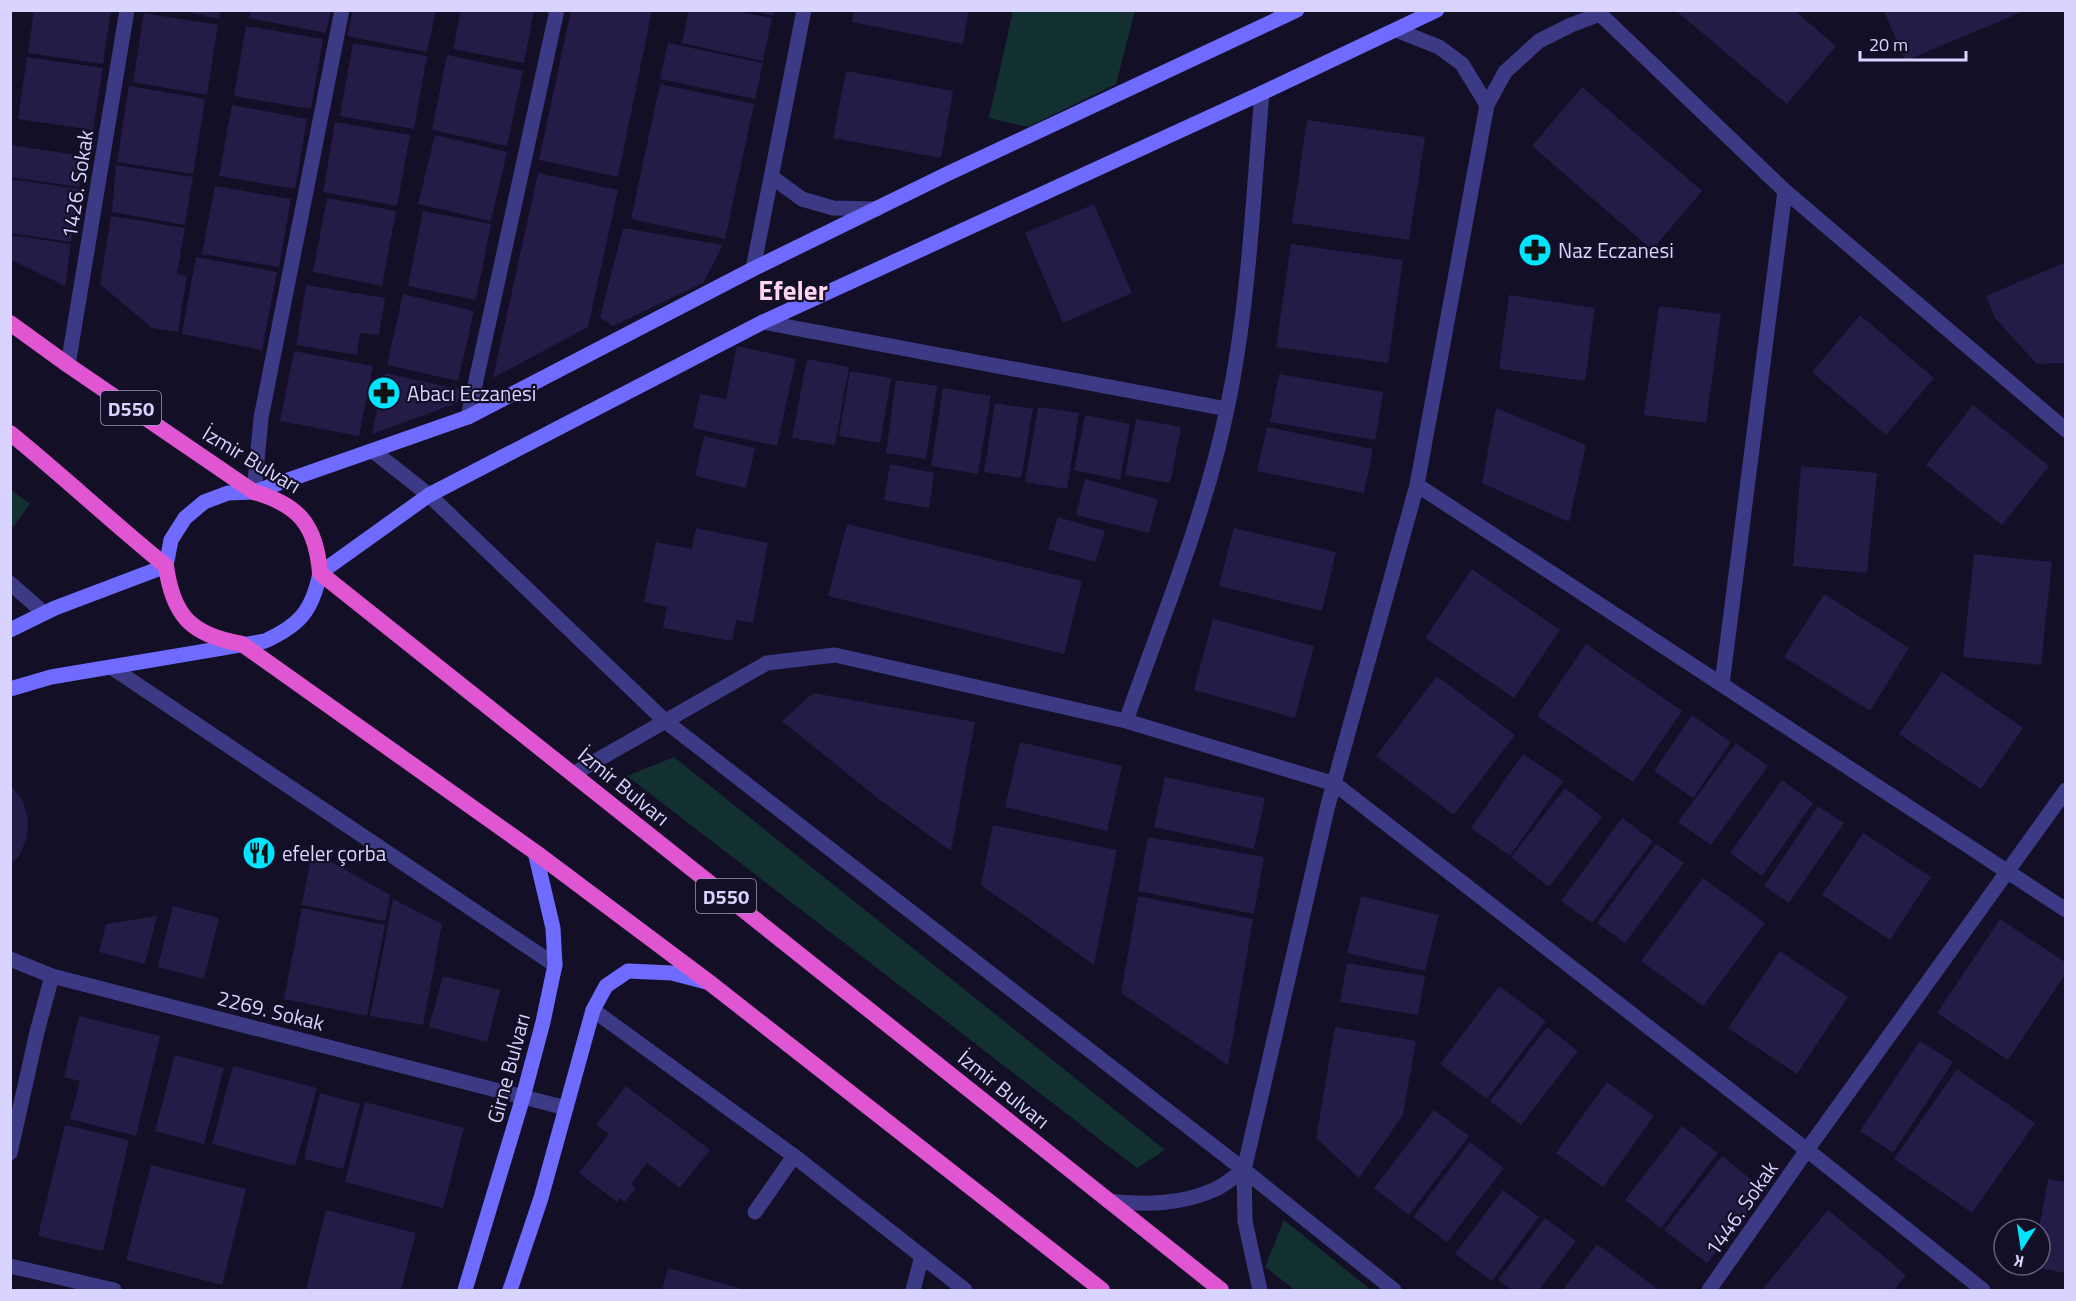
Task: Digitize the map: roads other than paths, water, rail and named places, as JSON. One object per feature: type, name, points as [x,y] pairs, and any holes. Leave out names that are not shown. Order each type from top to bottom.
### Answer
[{"type":"highway","name":"İzmir Bulvarı","points":[[10,323],[254,492],[276,498],[295,511],[310,529],[318,550],[320,573],[1221,1290]]},
{"type":"highway","points":[[10,433],[166,566],[170,589],[180,611],[196,629],[218,640],[242,644],[535,852],[710,983],[1102,1290]]},
{"type":"main road","points":[[10,689],[51,677],[265,641],[286,631],[303,616],[315,596],[320,573],[429,495],[763,322],[1262,93],[1437,10]]},
{"type":"main road","points":[[10,630],[44,613],[166,566],[171,540],[184,518],[204,502],[228,493],[254,492],[468,417],[753,269],[1289,12]]},
{"type":"main road","name":"Girne Bulvarı","points":[[465,1290],[523,1097],[543,1022],[555,964],[553,928],[535,852]]},
{"type":"main road","points":[[510,1290],[541,1198],[593,1010],[606,986],[628,971],[672,972],[710,983]]},
{"type":"street","name":"1426. Sokak","points":[[68,365],[127,10]]},
{"type":"street","points":[[254,492],[261,418],[342,10]]},
{"type":"street","points":[[468,417],[557,10]]},
{"type":"street","points":[[753,269],[804,10]]},
{"type":"street","points":[[1260,1290],[1245,1221],[1244,1170],[1328,805],[1417,485],[1487,105],[1505,72],[1539,41],[1597,12],[1785,191],[2066,430]]},
{"type":"street","points":[[1396,30],[1439,47],[1462,64],[1487,105]]},
{"type":"street","points":[[1126,721],[1203,504],[1227,409],[1244,302],[1262,93]]},
{"type":"street","points":[[771,177],[802,199],[833,208],[877,209]]},
{"type":"street","points":[[1722,684],[1785,191]]},
{"type":"street","points":[[763,322],[1227,409]]},
{"type":"street","points":[[373,451],[429,495],[665,721],[1244,1170],[1394,1290]]},
{"type":"street","points":[[1417,485],[2066,910]]},
{"type":"street","points":[[10,583],[44,613]]},
{"type":"street","points":[[573,774],[767,663],[835,655],[1126,721],[1335,784],[1808,1150],[1983,1290]]},
{"type":"street","points":[[111,667],[555,964]]},
{"type":"street","name":"1446. Sokak","points":[[1709,1290],[2066,790]]},
{"type":"street","name":"2269. Sokak","points":[[10,959],[52,976],[566,1108]]},
{"type":"street","points":[[10,1153],[52,976]]},
{"type":"street","points":[[593,1010],[794,1156],[965,1290]]},
{"type":"street","points":[[755,1212],[794,1156]]},
{"type":"street","points":[[1108,1200],[1143,1204],[1177,1201],[1217,1189],[1244,1170]]},
{"type":"street","points":[[913,1290],[922,1256]]},
{"type":"street","points":[[10,1266],[114,1290]]},
{"type":"place","name":"Naz Eczanesi","points":[[1535,250]]},
{"type":"place","name":"Abacı Eczanesi","points":[[384,393]]},
{"type":"place","name":"efeler çorba","points":[[259,853]]},
{"type":"district","name":"Efeler","points":[[793,289]]}]
